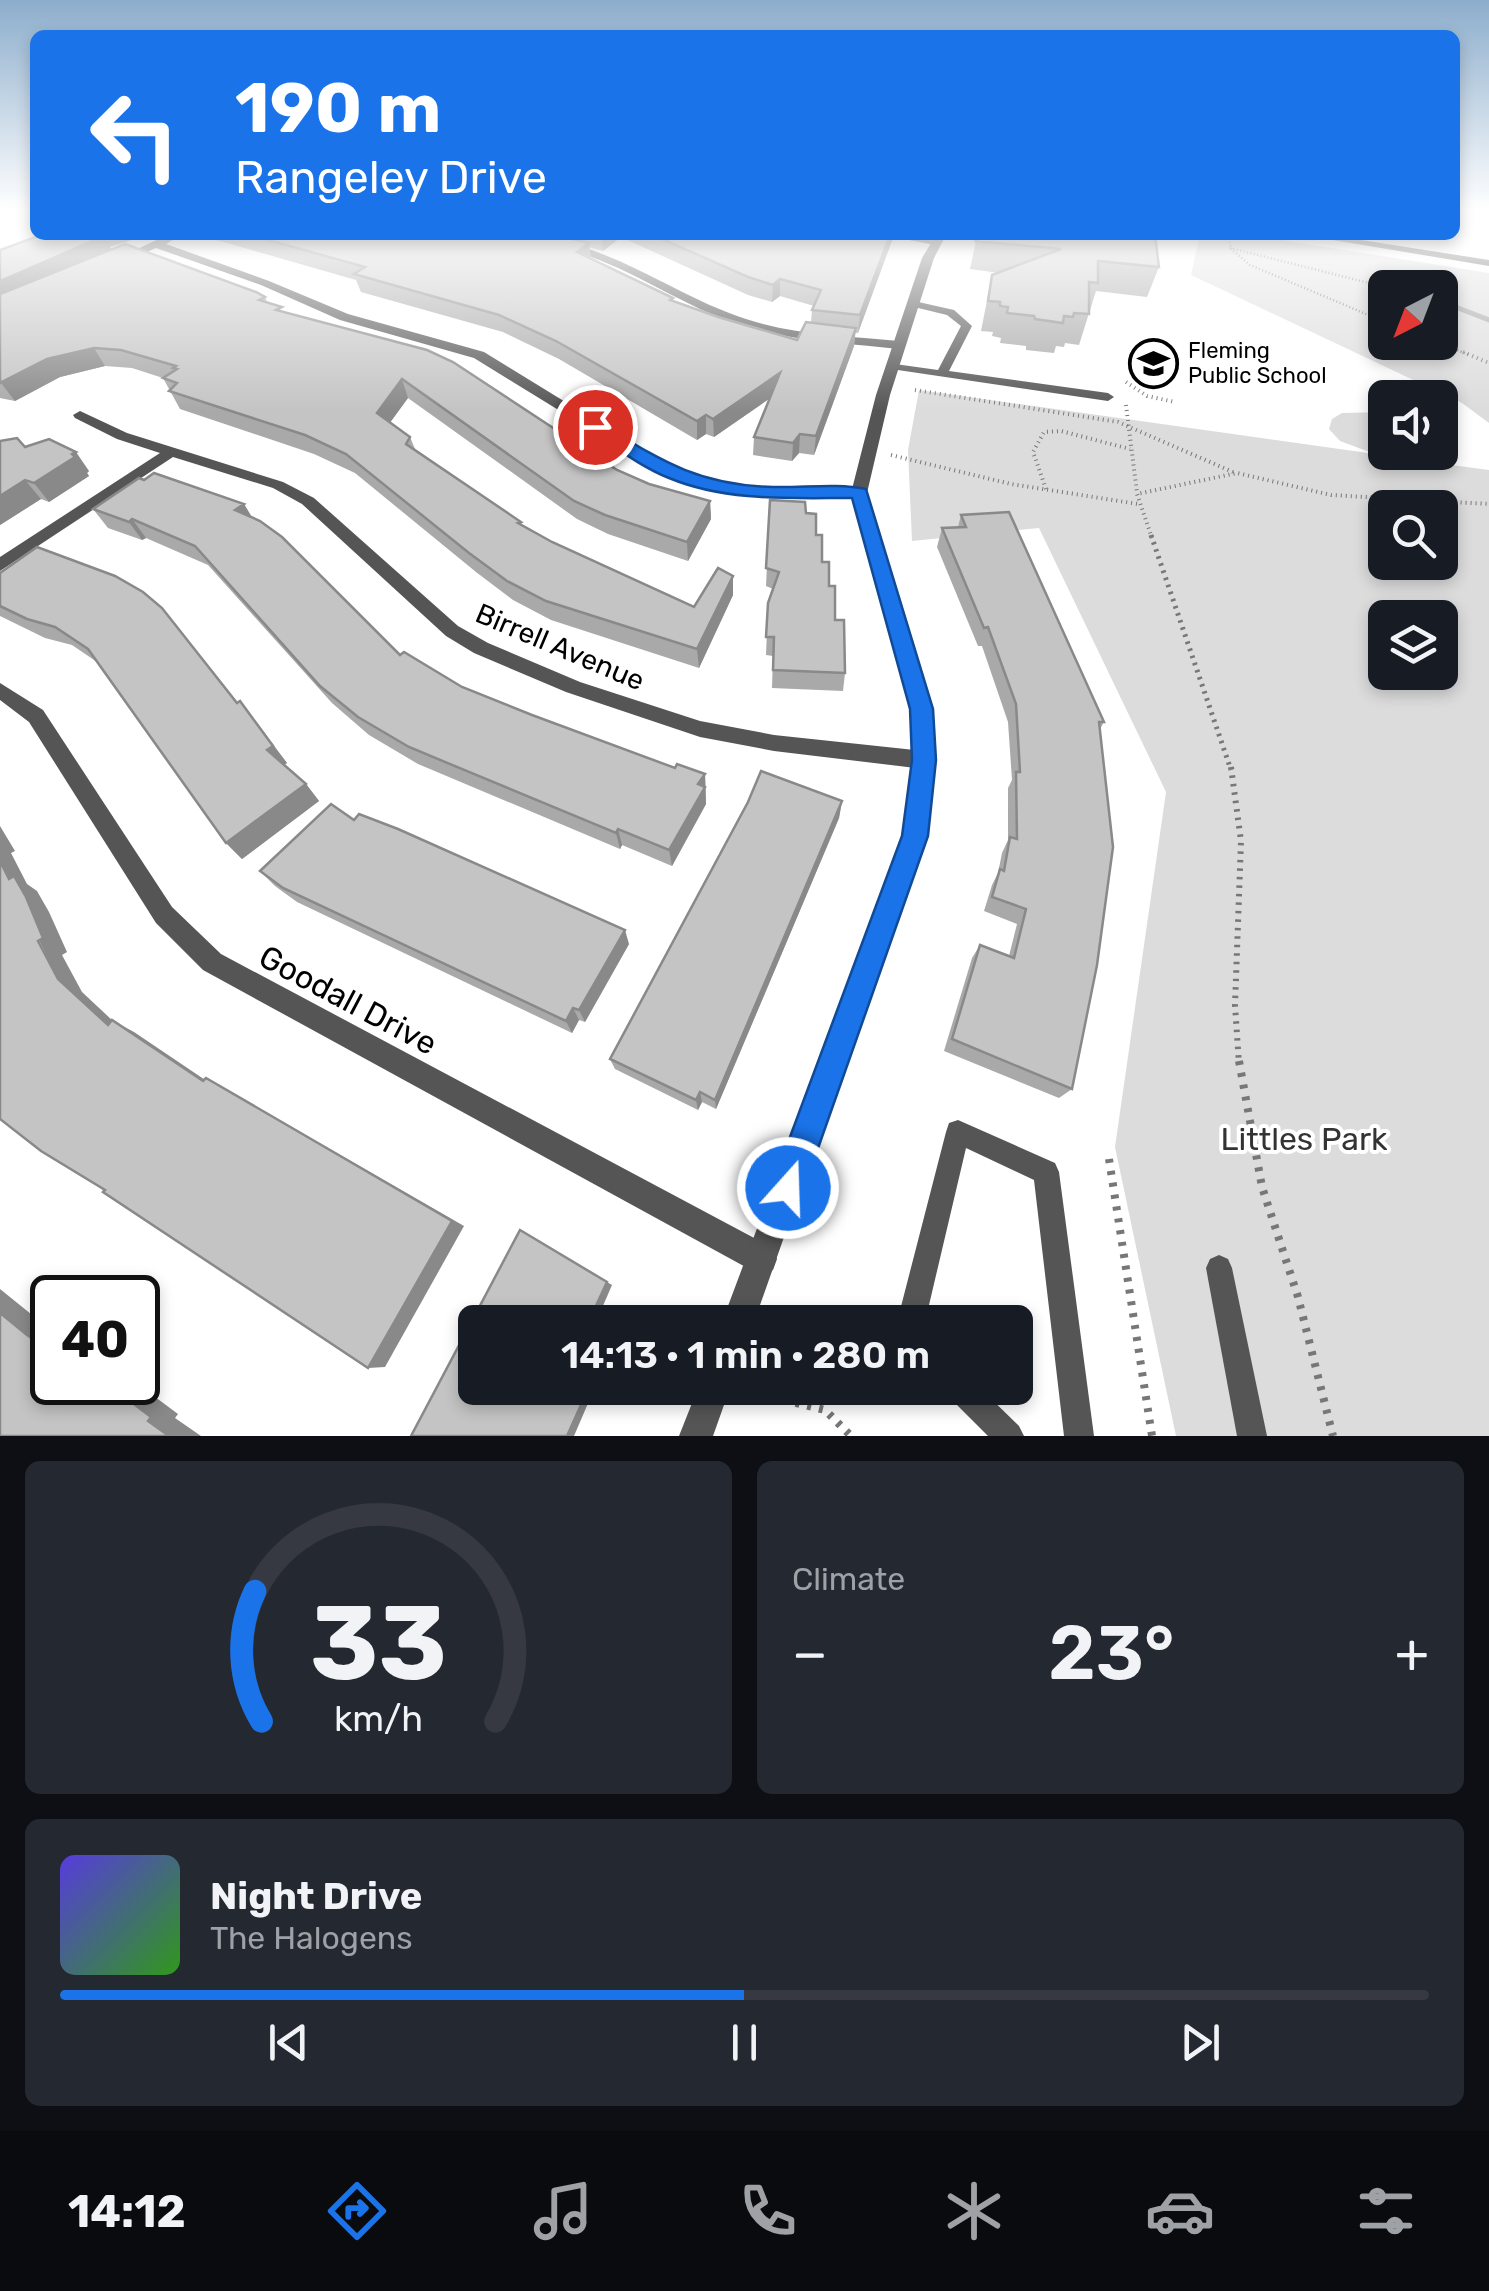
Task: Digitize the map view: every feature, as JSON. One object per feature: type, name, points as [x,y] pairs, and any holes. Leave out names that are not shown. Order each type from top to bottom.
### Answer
[{"type":"street","points":[[248,277],[344,317],[479,355],[671,473],[708,486],[769,493],[860,493]]},
{"type":"street","points":[[647,277],[724,316],[754,326],[897,356]]},
{"type":"street","points":[[744,1305],[915,836],[924,760],[922,709],[860,493],[869,450],[924,277]]},
{"type":"street","name":"Birrell Avenue","points":[[80,414],[122,436],[278,485],[308,502],[452,631],[481,648],[574,688],[700,729],[791,746],[924,760]]},
{"type":"street","points":[[0,566],[170,453]]},
{"type":"street","name":"Goodall Drive","points":[[0,690],[36,716],[164,915],[212,962],[762,1258]]},
{"type":"street","points":[[696,1436],[708,1405]]},
{"type":"lane","points":[[914,304],[950,313],[967,326],[942,374]]},
{"type":"lane","points":[[897,356],[942,374],[1108,397]]},
{"type":"lane","points":[[915,1305],[958,1132],[1046,1172],[1079,1436]]},
{"type":"lane","points":[[1218,1268],[1252,1436]]},
{"type":"lane","points":[[977,1405],[1009,1436]]},
{"type":"path","points":[[1274,277],[1368,315]]},
{"type":"path","points":[[1458,350],[1489,363]]},
{"type":"path","points":[[1175,402],[1147,396],[1126,382],[1126,424],[1138,504],[1220,725],[1234,777],[1240,841],[1236,1005],[1239,1067],[1262,1187],[1298,1297],[1334,1436]]},
{"type":"path","points":[[915,390],[1126,424],[1237,473],[1331,495],[1489,504]]},
{"type":"path","points":[[1046,490],[1032,452],[1044,432],[1061,431],[1130,449]]},
{"type":"path","points":[[869,450],[1046,490],[1138,504]]},
{"type":"path","points":[[1137,494],[1237,473]]},
{"type":"path","points":[[1110,1159],[1152,1436]]},
{"type":"path","points":[[804,1405],[824,1410],[852,1436]]},
{"type":"green space","points":[[1195,277],[1368,277],[1368,359]]},
{"type":"green space","points":[[1458,277],[1489,277],[1489,423],[1458,401],[1458,380],[1413,380],[1371,360],[1458,360]]},
{"type":"green space","name":"Littles Park","points":[[919,390],[1368,453],[1368,470],[1458,470],[1458,466],[1489,470],[1489,1436],[1176,1436],[1115,1147],[1166,792],[1039,528],[912,541],[908,450]]},
{"type":"green space","name":"Littles Park","points":[[1368,412],[1368,451],[1340,441],[1329,429],[1332,419],[1342,413]]},
{"type":"building","points":[[42,277],[215,277],[256,292],[265,297],[259,300],[282,307],[276,310],[427,350],[453,362],[617,470],[649,484],[710,501],[687,542],[605,515],[574,501],[402,379],[377,413],[410,437],[406,444],[521,522],[518,523],[694,607],[718,568],[733,576],[697,649],[546,601],[507,581],[346,454],[305,435],[169,391],[177,383],[163,378],[176,366],[121,350],[94,348],[47,359],[0,383],[0,294]]},
{"type":"building","points":[[365,277],[629,277],[673,298],[670,300],[797,340],[806,322],[856,328],[816,436],[800,434],[793,443],[754,437],[780,373],[713,419],[706,415],[697,421],[556,341],[499,315]]},
{"type":"building","points":[[748,277],[874,277],[860,315],[812,310],[821,290],[780,279],[773,285]]},
{"type":"building","points":[[992,277],[1098,277],[1098,283],[1089,282],[1089,314],[1064,316],[1063,323],[1007,313],[1008,307],[988,301]]},
{"type":"building","points":[[17,438],[25,447],[49,439],[76,452],[72,454],[75,457],[34,483],[25,480],[0,496],[0,441]]},
{"type":"building","points":[[154,473],[244,504],[235,510],[282,537],[400,655],[404,652],[462,687],[532,715],[675,768],[677,764],[705,774],[698,784],[705,787],[669,850],[618,829],[616,833],[409,747],[358,717],[320,686],[195,546],[132,519],[129,522],[93,509],[139,478],[144,480]]},
{"type":"building","points":[[770,500],[805,502],[806,513],[816,514],[816,535],[822,535],[822,562],[829,562],[829,586],[835,586],[835,620],[844,620],[845,673],[773,670],[774,637],[766,637],[768,603],[779,572],[766,568]]},
{"type":"building","points":[[1009,512],[1104,722],[1099,722],[1113,847],[1097,965],[1072,1089],[952,1039],[980,945],[1014,958],[1026,909],[992,897],[1000,869],[1004,871],[1010,837],[1017,839],[1016,772],[1020,772],[1016,704],[988,627],[984,628],[942,528],[966,527],[961,515]]},
{"type":"building","points":[[37,547],[115,576],[162,608],[237,703],[240,701],[273,746],[267,750],[306,784],[226,843],[88,649],[55,627],[0,606],[0,573]]},
{"type":"building","points":[[761,771],[842,801],[715,1100],[700,1092],[696,1100],[610,1059]]},
{"type":"building","points":[[331,804],[354,820],[359,814],[398,829],[625,930],[579,1010],[573,1008],[566,1021],[283,888],[260,871]]},
{"type":"building","points":[[0,861],[9,879],[14,876],[26,897],[43,938],[38,941],[58,979],[108,1025],[112,1020],[203,1081],[206,1078],[452,1221],[368,1368],[41,1151],[0,1119]]},
{"type":"building","points":[[520,1230],[607,1282],[596,1305],[480,1305]]},
{"type":"building","points":[[0,1313],[30,1337],[30,1405],[135,1405],[151,1417],[148,1421],[169,1436],[0,1436]]},
{"type":"building","points":[[458,1347],[458,1405],[581,1405],[567,1436],[411,1436]]},
{"type":"waterway","points":[[1458,308],[1489,320]]},
{"type":"place","name":"Fleming Public School","points":[[1153,363]]},
{"type":"route","points":[[595,427],[671,473],[708,486],[769,493],[860,493],[922,709],[924,760],[915,836],[788,1188]]}]
